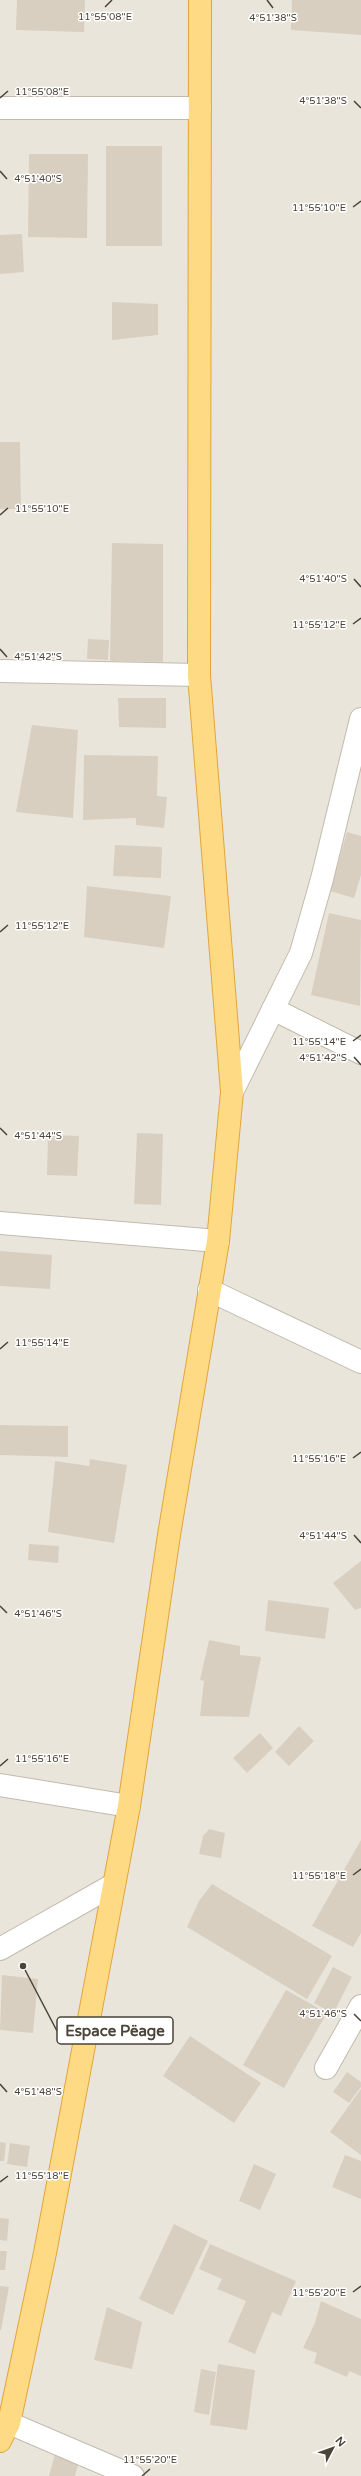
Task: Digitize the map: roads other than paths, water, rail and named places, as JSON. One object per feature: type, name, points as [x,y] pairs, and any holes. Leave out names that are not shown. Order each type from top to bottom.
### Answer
[{"type":"highway","points":[[4,2432],[45,2253],[129,1806],[209,1290],[218,1241],[232,1092],[199,675],[200,0]]},
{"type":"street","points":[[0,108],[200,108]]},
{"type":"street","points":[[0,671],[199,675]]},
{"type":"street","points":[[232,1092],[301,953],[322,880],[361,719]]},
{"type":"street","points":[[273,1010],[361,1052]]},
{"type":"street","points":[[0,1223],[218,1241]]},
{"type":"street","points":[[209,1290],[361,1362]]},
{"type":"street","points":[[0,1785],[129,1806]]},
{"type":"street","points":[[0,1949],[113,1885]]},
{"type":"street","points":[[326,2068],[361,2006]]},
{"type":"street","points":[[4,2432],[133,2476]]},
{"type":"place","name":"Espace Pëage","points":[[23,1966]]}]
